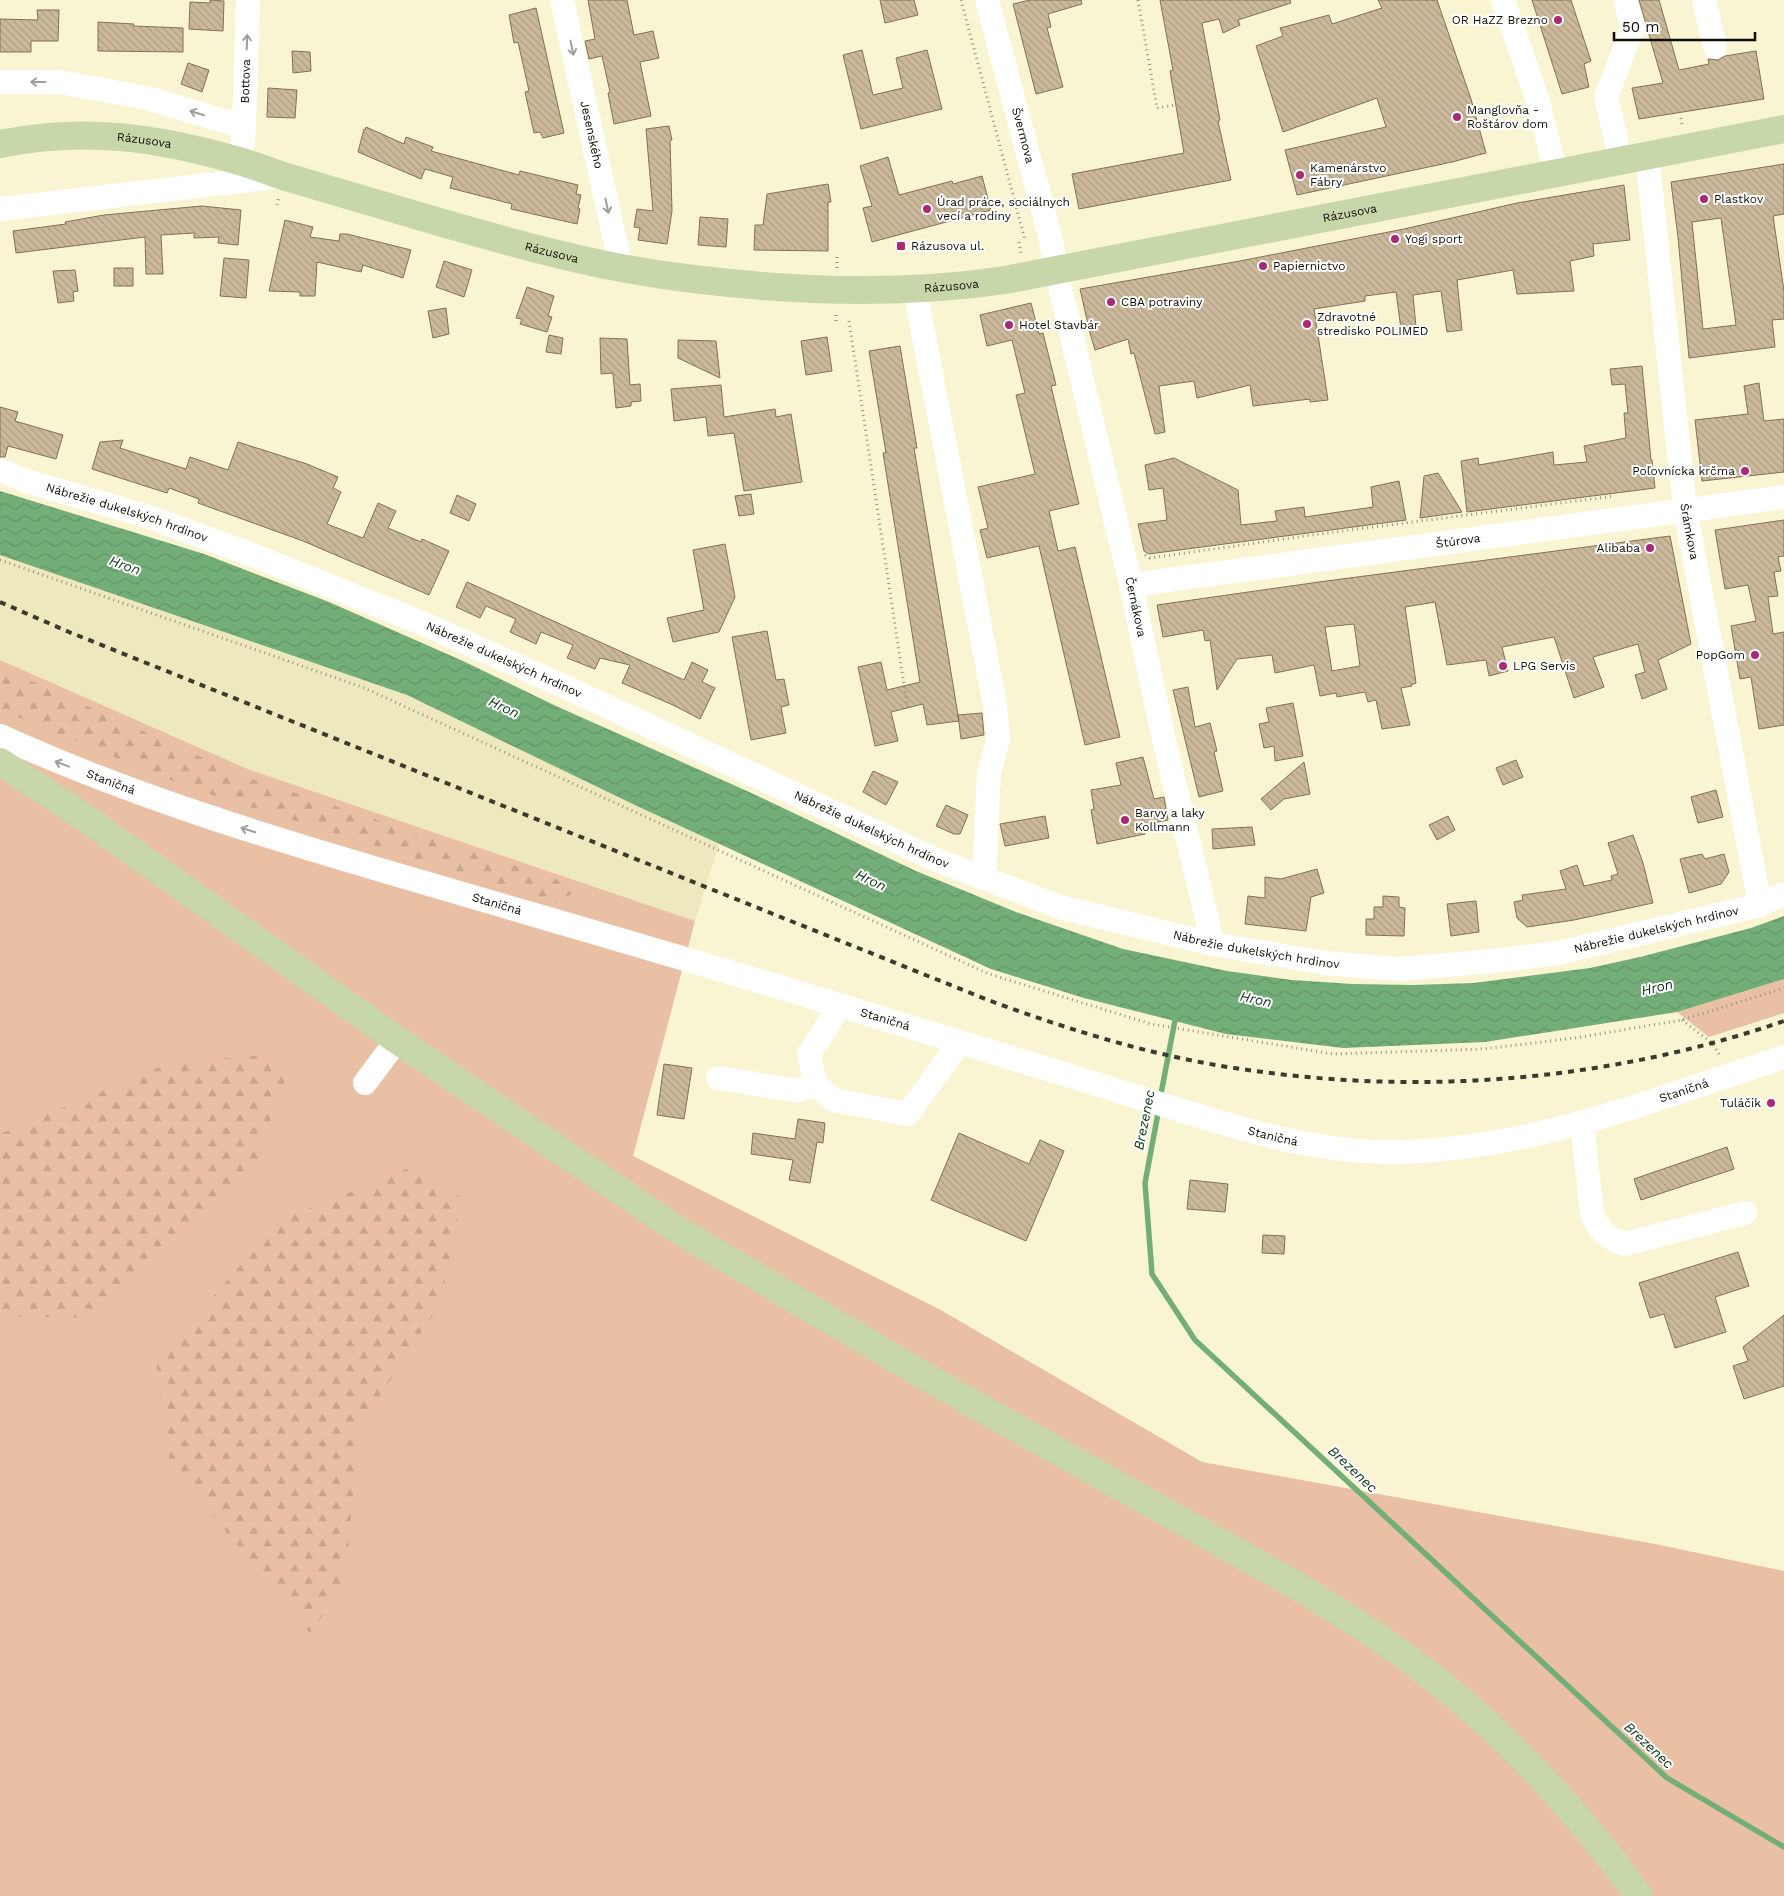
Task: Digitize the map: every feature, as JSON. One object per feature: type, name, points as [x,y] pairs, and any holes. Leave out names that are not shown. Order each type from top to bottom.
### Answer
[{"type":"main road","name":"Rázusova","points":[[0,144],[24,139],[74,134],[113,135],[148,139],[241,161],[284,176],[531,247],[621,268],[774,288],[915,290],[966,286],[1080,267],[1784,129]]},
{"type":"main road","points":[[0,762],[81,815],[397,1040],[617,1190],[726,1260],[944,1387],[1285,1579],[1386,1643],[1434,1679],[1523,1758],[1602,1847],[1639,1896]]},
{"type":"street","name":"Bottova","points":[[241,161],[244,127],[248,0]]},
{"type":"street","name":"Jesenského","points":[[562,0],[621,268]]},
{"type":"street","name":"Švermova","points":[[987,0],[1050,240],[1056,270]]},
{"type":"street","points":[[1503,0],[1538,101],[1556,173]]},
{"type":"street","name":"Šrámkova","points":[[1625,0],[1633,27],[1606,97],[1634,157],[1685,509],[1760,905]]},
{"type":"street","points":[[1704,0],[1715,47]]},
{"type":"street","points":[[0,82],[59,82],[147,98],[244,127]]},
{"type":"street","name":"Rázusova","points":[[0,209],[284,176]]},
{"type":"street","name":"Černákova","points":[[1056,270],[1131,585],[1213,944]]},
{"type":"street","name":"Rázusova","points":[[915,290],[995,705],[998,740],[990,773],[984,878]]},
{"type":"street","name":"Nábrežie dukelských hrdinov","points":[[0,470],[26,480],[149,517],[255,556],[429,626],[574,691],[934,859],[1060,907],[1213,944],[1325,962],[1407,968],[1483,962],[1558,953],[1760,905],[1784,894]]},
{"type":"street","name":"Štúrova","points":[[1131,585],[1784,497]]},
{"type":"street","name":"Staničná","points":[[0,736],[52,760],[146,796],[295,845],[840,1005],[1236,1128],[1333,1148],[1383,1152],[1443,1150],[1519,1138],[1582,1122],[1784,1057]]},
{"type":"street","points":[[840,1005],[809,1054],[815,1084],[833,1100],[908,1114],[960,1042]]},
{"type":"street","points":[[365,1083],[397,1040]]},
{"type":"street","points":[[718,1078],[798,1091],[815,1084]]},
{"type":"street","points":[[1582,1122],[1592,1215],[1597,1225],[1607,1236],[1625,1244],[1745,1214]]},
{"type":"path","points":[[961,0],[1025,240]]},
{"type":"path","points":[[1138,0],[1157,108],[1175,105]]},
{"type":"path","points":[[1019,242],[1021,251]]},
{"type":"path","points":[[849,321],[908,711]]},
{"type":"path","points":[[1144,554],[1150,558],[1615,496]]},
{"type":"path","points":[[0,560],[362,687],[989,974],[1151,1024],[1332,1054],[1482,1048],[1576,1038],[1682,1020],[1784,988]]},
{"type":"path","points":[[1682,1020],[1712,1043],[1732,1074]]},
{"type":"shaded area","points":[[0,555],[407,695],[719,844],[695,921],[250,770],[0,660]]},
{"type":"green space","points":[[0,660],[250,770],[695,921],[633,1156],[939,1309],[1202,1462],[1655,1544],[1784,1571],[1784,1896],[0,1896]]},
{"type":"green space","points":[[0,667],[243,776],[556,879],[572,893],[560,904],[190,788],[0,710]]},
{"type":"green space","points":[[1784,979],[1784,1013],[1709,1037],[1677,1012]]},
{"type":"green space","points":[[268,1055],[285,1079],[251,1178],[98,1318],[0,1316],[0,1134],[172,1062]]},
{"type":"green space","points":[[406,1169],[462,1197],[440,1304],[359,1428],[345,1585],[310,1633],[170,1464],[156,1362],[279,1221]]},
{"type":"water","name":"Hron","points":[[0,491],[204,554],[329,602],[747,791],[916,871],[1016,912],[1123,949],[1227,971],[1292,980],[1352,984],[1414,985],[1474,983],[1590,968],[1751,928],[1784,916],[1784,979],[1677,1012],[1485,1042],[1343,1048],[1226,1034],[1084,998],[991,969],[639,807],[407,695],[0,555]]},
{"type":"building","points":[[210,0],[224,1],[223,31],[189,29],[190,2],[210,3]]},
{"type":"building","points":[[588,0],[627,0],[634,35],[653,31],[659,58],[640,62],[651,116],[614,124],[608,93],[610,92],[602,56],[589,59],[585,41],[595,39]]},
{"type":"building","points":[[880,0],[914,0],[918,15],[885,23]]},
{"type":"building","points":[[1030,0],[1081,0],[1082,4],[1048,14],[1051,27],[1047,28],[1063,87],[1036,94],[1013,4]]},
{"type":"building","points":[[1160,0],[1290,0],[1291,3],[1238,20],[1240,25],[1223,33],[1219,19],[1202,23],[1220,120],[1218,121],[1231,180],[1079,209],[1072,174],[1184,153],[1170,71],[1173,70]]},
{"type":"building","points":[[1378,0],[1437,0],[1471,99],[1486,153],[1297,195],[1285,150],[1386,127],[1377,98],[1283,132],[1256,46],[1283,36],[1280,28],[1329,15],[1332,24],[1382,8]]},
{"type":"building","points":[[1532,0],[1571,0],[1591,61],[1584,64],[1589,87],[1562,94]]},
{"type":"building","points":[[1639,0],[1659,0],[1679,70],[1709,64],[1708,59],[1718,60],[1725,56],[1756,51],[1764,99],[1639,119],[1632,88],[1663,83]]},
{"type":"building","points":[[536,8],[564,133],[543,138],[540,132],[534,133],[525,92],[529,91],[518,42],[514,43],[509,15]]},
{"type":"building","points":[[37,10],[59,10],[58,41],[31,41],[31,52],[0,52],[0,19],[38,20]]},
{"type":"building","points":[[98,22],[134,24],[133,26],[183,28],[183,52],[98,51]]},
{"type":"building","points":[[862,50],[873,95],[903,88],[896,58],[927,50],[942,109],[861,129],[843,55]]},
{"type":"building","points":[[292,51],[310,52],[311,71],[293,73]]},
{"type":"building","points":[[188,63],[209,70],[202,92],[181,84]]},
{"type":"building","points":[[268,88],[297,90],[295,118],[267,117]]},
{"type":"building","points":[[669,126],[672,140],[670,140],[672,211],[667,244],[638,240],[640,228],[634,227],[637,209],[653,211],[646,129]]},
{"type":"building","points":[[366,127],[404,144],[406,137],[433,147],[431,151],[519,175],[520,171],[578,185],[576,194],[581,195],[577,224],[511,209],[512,204],[450,188],[453,177],[425,169],[421,179],[358,152]]},
{"type":"building","name":"Úrad práce, sociálnych vecí a rodiny","points":[[888,157],[899,195],[952,181],[953,184],[982,176],[991,210],[872,242],[863,208],[872,206],[860,166]]},
{"type":"building","points":[[1784,164],[1784,214],[1773,216],[1784,291],[1784,319],[1772,320],[1775,347],[1689,358],[1671,182]],"holes":[[[1721,218],[1736,325],[1703,329],[1692,222]]]},
{"type":"building","points":[[828,184],[831,202],[828,202],[828,251],[754,250],[755,225],[763,225],[767,194]]},
{"type":"building","points":[[1624,185],[1630,240],[1593,244],[1594,256],[1570,261],[1574,291],[1517,294],[1513,270],[1457,280],[1462,330],[1447,332],[1441,291],[1413,295],[1416,327],[1401,329],[1396,292],[1365,296],[1365,301],[1314,309],[1328,400],[1310,402],[1310,399],[1253,406],[1250,385],[1197,398],[1194,381],[1159,386],[1165,432],[1155,434],[1134,353],[1131,354],[1128,339],[1095,350],[1080,289],[1240,261],[1404,229],[1517,203]]},
{"type":"building","points":[[202,206],[241,210],[238,245],[218,243],[219,237],[194,238],[194,233],[161,235],[163,274],[146,274],[145,237],[16,253],[13,231],[66,224],[65,222],[104,215]]},
{"type":"building","points":[[700,217],[728,219],[726,247],[698,245]]},
{"type":"building","points":[[285,220],[313,227],[310,237],[339,241],[340,234],[347,234],[411,250],[403,278],[363,265],[361,272],[317,262],[315,296],[300,296],[300,292],[269,291]]},
{"type":"building","points":[[224,258],[249,260],[246,298],[220,296]]},
{"type":"building","points":[[444,261],[472,270],[464,297],[436,287]]},
{"type":"building","points":[[114,268],[133,268],[133,286],[114,286]]},
{"type":"building","points":[[75,270],[78,291],[73,292],[74,301],[58,303],[53,271]]},
{"type":"building","points":[[527,287],[554,296],[548,316],[552,317],[547,332],[520,324],[522,319],[516,318]]},
{"type":"building","points":[[1031,303],[1039,334],[1043,333],[1056,385],[1051,386],[1079,504],[1049,511],[1058,551],[1075,547],[1120,737],[1085,745],[1039,546],[987,558],[980,530],[988,528],[978,487],[1035,474],[1016,395],[1025,393],[1012,340],[987,346],[980,315]]},
{"type":"building","points":[[446,308],[449,334],[433,338],[428,311]]},
{"type":"building","points":[[549,335],[563,338],[561,354],[546,352]]},
{"type":"building","points":[[827,337],[832,371],[806,375],[801,341]]},
{"type":"building","points":[[600,338],[627,339],[630,385],[640,384],[641,401],[631,402],[631,406],[616,408],[613,373],[601,374]]},
{"type":"building","points":[[678,340],[716,341],[720,378],[678,358]]},
{"type":"building","points":[[900,346],[917,448],[914,448],[959,721],[927,725],[923,704],[891,712],[898,741],[875,746],[858,667],[881,662],[887,690],[920,682],[883,453],[886,453],[869,351]]},
{"type":"building","points":[[1642,366],[1655,488],[1467,512],[1461,461],[1478,458],[1479,465],[1553,452],[1554,465],[1587,462],[1584,446],[1626,438],[1624,413],[1628,413],[1625,384],[1612,385],[1610,369]]},
{"type":"building","points":[[1759,383],[1764,421],[1784,419],[1784,472],[1702,481],[1695,420],[1748,414],[1744,386]]},
{"type":"building","points":[[721,385],[724,417],[775,409],[776,417],[791,414],[802,482],[744,491],[734,433],[708,436],[706,417],[674,421],[671,389]]},
{"type":"building","points":[[0,407],[18,412],[15,421],[63,435],[56,459],[8,446],[5,457],[0,457]]},
{"type":"building","points":[[123,440],[120,448],[186,469],[190,457],[228,470],[238,442],[307,464],[338,477],[333,488],[341,492],[327,524],[363,538],[378,503],[396,511],[388,528],[421,542],[422,539],[449,551],[429,595],[303,541],[198,503],[199,499],[169,488],[167,493],[92,469],[100,442]]},
{"type":"building","points":[[1174,458],[1238,490],[1241,525],[1277,521],[1275,511],[1304,507],[1305,517],[1373,507],[1371,487],[1399,481],[1406,520],[1149,554],[1144,551],[1138,524],[1167,520],[1163,488],[1149,490],[1145,465]]},
{"type":"building","points":[[1438,473],[1462,512],[1420,518],[1424,476]]},
{"type":"building","points":[[751,494],[754,514],[739,516],[735,496]]},
{"type":"building","points":[[457,495],[476,504],[469,521],[450,513]]},
{"type":"building","points":[[1784,520],[1784,556],[1778,557],[1781,571],[1774,572],[1778,596],[1768,597],[1773,634],[1784,632],[1784,725],[1759,729],[1751,677],[1740,679],[1731,626],[1756,621],[1748,585],[1725,589],[1715,530]]},
{"type":"building","points":[[1670,536],[1691,644],[1658,660],[1667,689],[1642,699],[1635,675],[1645,672],[1638,644],[1593,657],[1604,687],[1574,698],[1554,637],[1502,647],[1508,671],[1489,676],[1486,660],[1447,665],[1435,602],[1405,607],[1416,683],[1412,686],[1401,688],[1410,725],[1382,729],[1376,700],[1368,702],[1365,692],[1337,697],[1336,693],[1320,696],[1314,665],[1275,673],[1272,655],[1237,659],[1217,690],[1210,640],[1205,641],[1203,630],[1163,637],[1157,605]],"holes":[[[1354,624],[1360,666],[1332,671],[1325,627]]]},
{"type":"building","points":[[725,544],[735,597],[719,632],[673,642],[667,618],[704,610],[693,550]]},
{"type":"building","points":[[467,582],[684,680],[692,662],[708,670],[702,682],[715,688],[700,719],[622,683],[630,665],[600,658],[595,669],[567,658],[573,645],[541,632],[536,644],[510,632],[516,619],[486,606],[480,618],[456,607]]},
{"type":"building","points":[[767,631],[776,680],[784,679],[789,705],[781,707],[786,733],[751,740],[732,637]]},
{"type":"building","points":[[1188,687],[1195,727],[1210,723],[1217,751],[1214,752],[1223,791],[1199,797],[1173,690]]},
{"type":"building","points":[[1293,703],[1303,756],[1275,761],[1274,746],[1264,748],[1259,724],[1269,722],[1266,708]]},
{"type":"building","points":[[982,713],[984,735],[961,739],[958,715]]},
{"type":"building","points":[[1143,757],[1154,799],[1164,797],[1168,820],[1143,825],[1145,834],[1097,844],[1091,810],[1094,809],[1091,790],[1121,785],[1116,763]]},
{"type":"building","points":[[1516,760],[1523,777],[1503,785],[1496,768]]},
{"type":"building","points":[[1304,762],[1310,794],[1284,799],[1271,810],[1261,799]]},
{"type":"building","points":[[873,771],[898,782],[886,805],[863,792]]},
{"type":"building","points":[[1716,790],[1723,817],[1698,823],[1691,797]]},
{"type":"building","points":[[946,805],[968,815],[960,834],[954,834],[936,826]]},
{"type":"building","points":[[1045,816],[1049,838],[1005,846],[1000,824]]},
{"type":"building","points":[[1448,816],[1455,830],[1437,840],[1429,825]]},
{"type":"building","points":[[1252,827],[1255,845],[1213,849],[1212,829]]},
{"type":"building","points":[[1633,835],[1643,863],[1653,903],[1574,920],[1527,927],[1517,918],[1514,902],[1523,900],[1522,895],[1566,889],[1560,871],[1577,865],[1584,886],[1612,880],[1611,876],[1618,874],[1608,843]]},
{"type":"building","points":[[1702,854],[1705,859],[1724,854],[1729,872],[1721,884],[1689,893],[1680,859]]},
{"type":"building","points":[[1317,869],[1324,893],[1311,897],[1306,931],[1245,924],[1248,896],[1265,898],[1265,877],[1281,879]]},
{"type":"building","points":[[1383,896],[1399,897],[1399,907],[1405,908],[1404,936],[1366,935],[1366,919],[1374,919],[1374,907],[1383,907]]},
{"type":"building","points":[[1476,901],[1479,932],[1451,936],[1447,904]]},
{"type":"building","points":[[664,1064],[692,1068],[684,1119],[657,1115]]},
{"type":"building","points":[[798,1119],[825,1123],[823,1143],[817,1142],[810,1183],[789,1180],[793,1160],[751,1154],[753,1133],[795,1139]]},
{"type":"building","points":[[959,1133],[1029,1164],[1040,1140],[1064,1151],[1026,1241],[931,1200]]},
{"type":"building","points":[[1727,1147],[1734,1169],[1641,1200],[1634,1179]]},
{"type":"building","points":[[1190,1180],[1228,1184],[1225,1212],[1187,1209]]},
{"type":"building","points":[[1263,1235],[1285,1236],[1284,1254],[1262,1253]]},
{"type":"building","points":[[1738,1252],[1749,1286],[1715,1297],[1726,1332],[1675,1348],[1664,1314],[1650,1318],[1639,1283]]},
{"type":"building","points":[[1784,1315],[1784,1386],[1744,1399],[1733,1366],[1748,1361],[1743,1347]]},
{"type":"waterway","name":"Brezenec","points":[[1160,1099],[1176,1015]]},
{"type":"waterway","name":"Brezenec","points":[[1159,1108],[1145,1183],[1152,1274],[1195,1340],[1667,1778],[1784,1847]]},
{"type":"railway","points":[[0,602],[69,632],[988,1000],[1084,1033],[1149,1051],[1215,1065],[1315,1078],[1383,1082],[1451,1081],[1519,1077],[1586,1069],[1653,1057],[1719,1041],[1784,1021]]},
{"type":"place","name":"OR HaZZ Brezno","points":[[1558,20]]},
{"type":"place","name":"Manglovňa - Roštárov dom","points":[[1457,117]]},
{"type":"place","name":"Kamenárstvo Fábry","points":[[1300,175]]},
{"type":"place","name":"Plastkov","points":[[1704,199]]},
{"type":"place","name":"Úrad práce, sociálnych vecí a rodiny","points":[[927,209]]},
{"type":"place","name":"Yogi sport","points":[[1395,239]]},
{"type":"place","name":"Rázusova ul.","points":[[901,246]]},
{"type":"place","name":"Papiernictvo","points":[[1263,266]]},
{"type":"place","name":"CBA potraviny","points":[[1111,302]]},
{"type":"place","name":"Zdravotné stredisko POLIMED","points":[[1307,324]]},
{"type":"place","name":"Hotel Stavbár","points":[[1009,325]]},
{"type":"place","name":"Poľovnícka krčma","points":[[1745,471]]},
{"type":"place","name":"Alibaba","points":[[1650,548]]},
{"type":"place","name":"PopGom","points":[[1755,655]]},
{"type":"place","name":"LPG Servis","points":[[1503,666]]},
{"type":"place","name":"Barvy a laky Kollmann","points":[[1125,820]]},
{"type":"place","name":"Tuláčik","points":[[1771,1103]]}]
